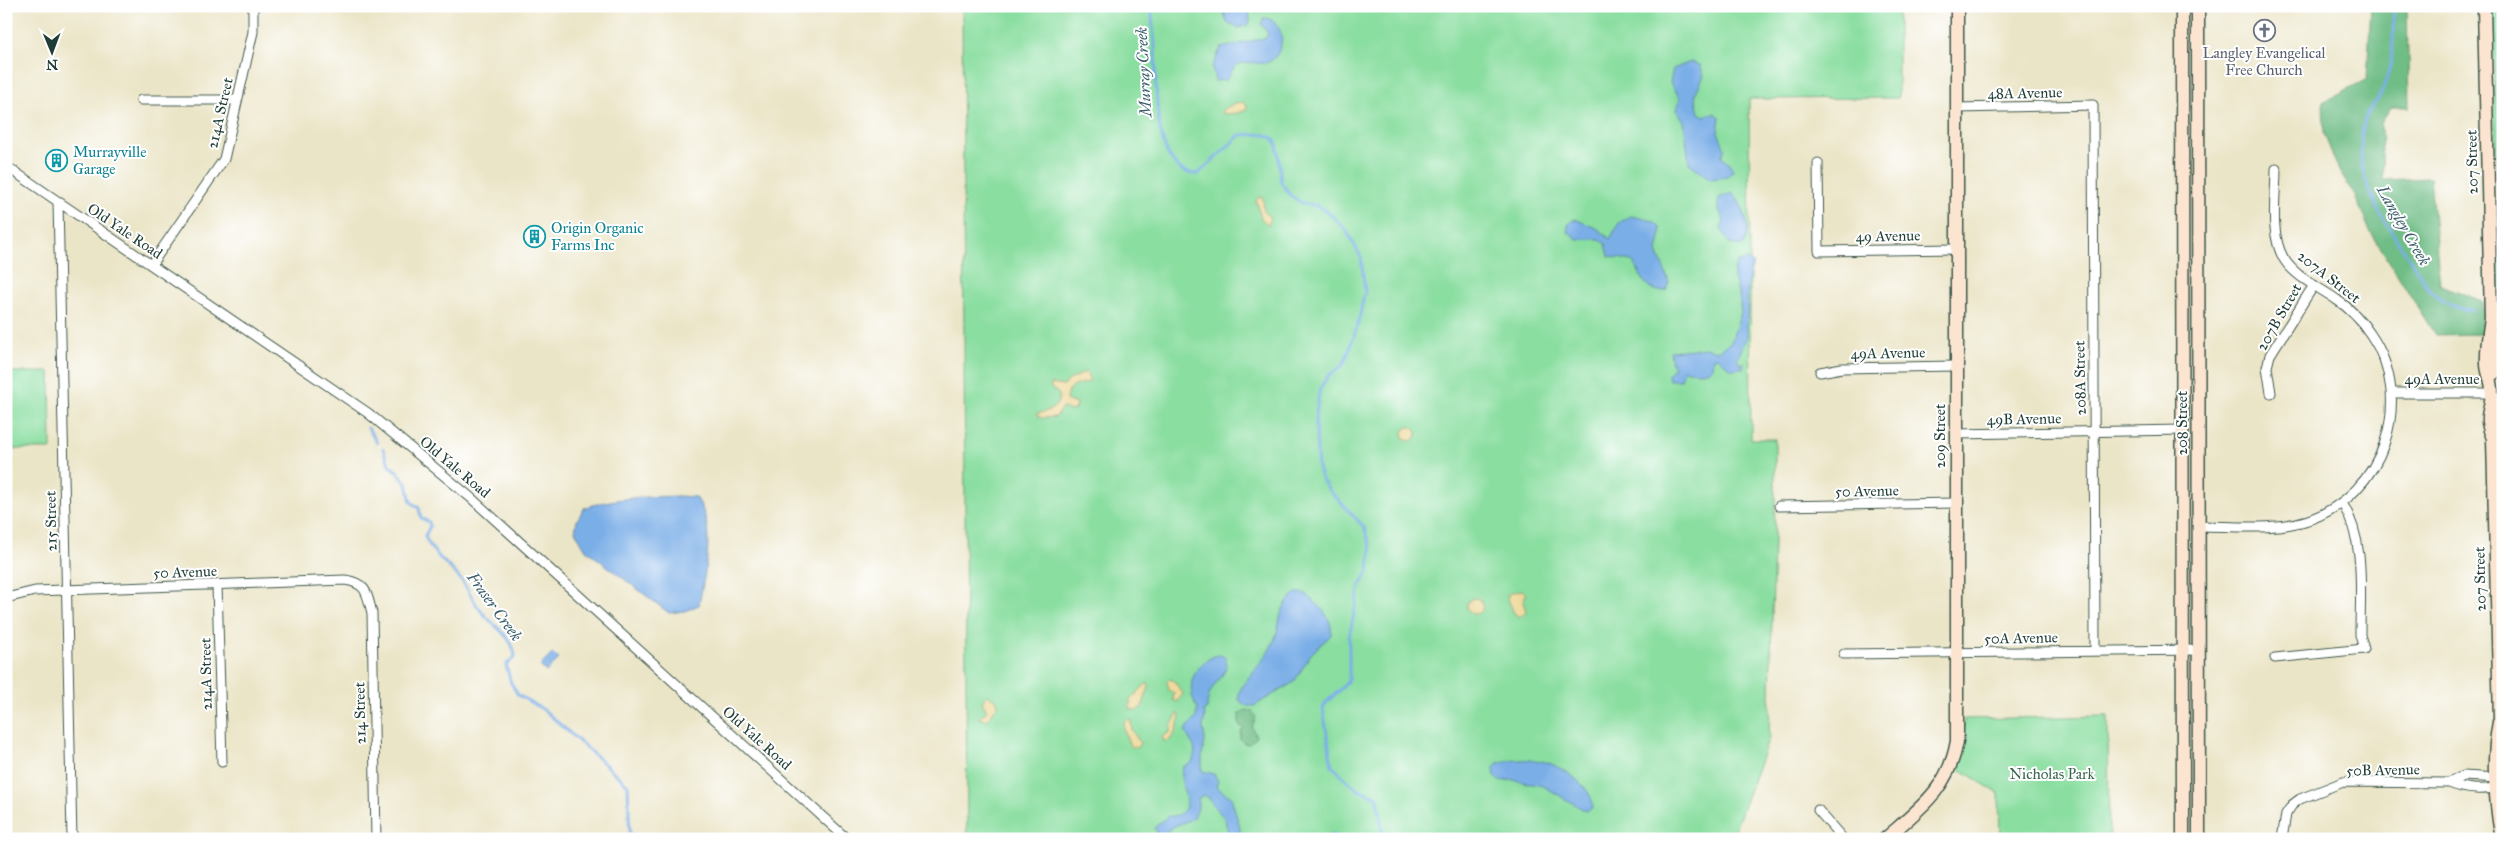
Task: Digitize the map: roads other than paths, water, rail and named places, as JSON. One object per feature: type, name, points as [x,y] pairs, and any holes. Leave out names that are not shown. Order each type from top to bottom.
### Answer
[{"type":"street","name":"214A Street","points":[[151,265],[224,159],[253,32],[253,6]]},
{"type":"street","name":"209 Street","points":[[1885,839],[1934,794],[1952,763],[1957,741],[1957,6]]},
{"type":"street","name":"208 Street","points":[[2182,6],[2183,839]]},
{"type":"street","name":"208 Street","points":[[2198,6],[2199,839]]},
{"type":"street","name":"207 Street","points":[[2484,6],[2491,318],[2487,368],[2492,378],[2492,393],[2498,417],[2498,426],[2493,438],[2501,726],[2496,742],[2500,782],[2498,816],[2502,839]]},
{"type":"street","points":[[141,100],[237,100]]},
{"type":"street","name":"48A Avenue","points":[[1957,108],[2094,105]]},
{"type":"street","name":"208A Street","points":[[2094,105],[2095,651]]},
{"type":"street","name":"49 Avenue","points":[[1818,163],[1819,250],[1956,249]]},
{"type":"street","name":"Old Yale Road","points":[[6,166],[368,413],[470,496],[847,839]]},
{"type":"street","name":"207A Street","points":[[2276,169],[2276,224],[2279,247],[2291,268],[2346,307],[2364,324],[2380,350],[2388,373],[2392,393],[2388,431],[2379,457],[2366,478],[2342,502]]},
{"type":"street","name":"215 Street","points":[[58,202],[72,839]]},
{"type":"street","name":"207B Street","points":[[2271,393],[2267,367],[2270,355],[2314,285]]},
{"type":"street","name":"49A Avenue","points":[[1820,372],[1842,368],[1956,366]]},
{"type":"street","name":"49A Avenue","points":[[2392,393],[2492,393]]},
{"type":"street","name":"49B Avenue","points":[[1956,434],[2183,430]]},
{"type":"street","points":[[2199,526],[2285,525],[2320,515],[2342,502],[2349,514],[2357,537],[2360,635],[2364,649],[2275,658]]},
{"type":"street","name":"50 Avenue","points":[[1779,506],[1956,503]]},
{"type":"street","name":"50 Avenue","points":[[6,598],[35,591],[345,580],[357,582],[364,587]]},
{"type":"street","name":"214A Street","points":[[217,585],[222,762]]},
{"type":"street","name":"214 Street","points":[[364,587],[372,613],[376,839]]},
{"type":"street","name":"50A Avenue","points":[[1844,654],[2198,650]]},
{"type":"street","name":"50B Avenue","points":[[2282,839],[2286,814],[2292,805],[2300,799],[2343,782],[2449,783],[2463,776],[2500,782]]},
{"type":"street","points":[[1818,810],[1843,839]]},
{"type":"water","points":[[1222,6],[1249,6],[1250,22],[1248,25],[1238,28],[1227,23]]},
{"type":"water","points":[[1264,18],[1275,23],[1281,34],[1282,39],[1277,55],[1269,62],[1248,62],[1237,65],[1226,80],[1215,81],[1212,67],[1221,48],[1266,38],[1268,33],[1261,24]]},
{"type":"water","points":[[1691,62],[1700,65],[1704,76],[1695,94],[1699,113],[1704,116],[1714,113],[1720,117],[1718,132],[1725,149],[1721,157],[1730,163],[1733,171],[1726,177],[1710,179],[1689,163],[1684,121],[1677,110],[1680,98],[1670,83],[1673,69]]},
{"type":"water","points":[[1732,193],[1740,203],[1746,218],[1747,234],[1742,246],[1730,244],[1721,228],[1724,221],[1718,207],[1719,198]]},
{"type":"water","points":[[1631,216],[1654,221],[1660,227],[1661,233],[1657,251],[1669,282],[1666,291],[1658,291],[1648,286],[1632,261],[1609,256],[1606,244],[1600,239],[1577,239],[1567,231],[1569,223],[1575,219],[1598,229],[1610,239],[1619,223]]},
{"type":"water","points":[[1748,260],[1753,264],[1748,280],[1747,339],[1737,358],[1740,365],[1744,362],[1743,368],[1731,369],[1717,357],[1713,358],[1712,368],[1709,370],[1698,372],[1684,369],[1681,380],[1669,380],[1668,375],[1674,367],[1670,351],[1706,348],[1717,351],[1731,342],[1741,313],[1734,269],[1738,262]]},
{"type":"water","points":[[642,497],[696,497],[706,522],[708,550],[699,605],[685,611],[669,613],[586,550],[575,531],[577,520],[584,508],[595,504]]},
{"type":"water","points":[[1296,593],[1305,593],[1324,611],[1330,622],[1331,635],[1311,654],[1294,682],[1254,706],[1246,706],[1239,700],[1239,692],[1272,645],[1282,612]]},
{"type":"water","points":[[553,653],[559,659],[546,672],[540,666]]},
{"type":"water","points":[[1217,655],[1225,656],[1227,665],[1222,676],[1209,694],[1207,709],[1204,711],[1203,727],[1205,740],[1202,771],[1214,774],[1218,781],[1216,787],[1231,797],[1240,828],[1240,839],[1230,839],[1224,817],[1209,798],[1203,795],[1198,799],[1198,807],[1194,817],[1168,830],[1165,839],[1157,839],[1157,832],[1154,828],[1168,816],[1178,815],[1183,812],[1186,807],[1182,772],[1183,767],[1192,762],[1195,752],[1185,730],[1195,719],[1198,709],[1192,693],[1193,677],[1202,664]]},
{"type":"water","points":[[1537,760],[1557,767],[1583,785],[1589,793],[1592,808],[1586,811],[1543,786],[1513,780],[1499,781],[1495,776],[1494,768],[1498,763]]},
{"type":"waterway","name":"Murray Creek","points":[[1152,6],[1159,122],[1163,142],[1171,159],[1182,170],[1198,174],[1240,135],[1264,134],[1273,138],[1277,144],[1281,182],[1291,196],[1302,203],[1318,206],[1330,214],[1346,230],[1361,257],[1365,291],[1358,324],[1342,366],[1328,376],[1320,389],[1315,416],[1318,468],[1322,480],[1364,527],[1371,549],[1369,571],[1360,586],[1349,637],[1349,678],[1347,683],[1328,700],[1323,708],[1332,766],[1358,790],[1378,797],[1383,839]]},
{"type":"waterway","name":"Langley Creek","points":[[2393,6],[2393,39],[2389,71],[2382,92],[2367,114],[2364,122],[2361,160],[2365,177],[2378,209],[2426,285],[2439,299],[2448,304],[2473,311]]},
{"type":"waterway","name":"Fraser Creek","points":[[368,428],[377,443]]},
{"type":"waterway","name":"Fraser Creek","points":[[383,449],[390,466],[397,471],[407,484],[411,502],[419,508],[421,518],[429,522],[430,526],[425,536],[431,547],[461,579],[481,611],[511,643],[515,657],[506,665],[511,683],[518,695],[544,710],[628,785],[630,839]]},
{"type":"waterway","name":"Murray Creek","points":[[1326,839],[1331,835],[1341,839]]},
{"type":"place","name":"Langley Evangelical Free Church","points":[[2264,30]]},
{"type":"place","name":"Murrayville Garage","points":[[57,161]]},
{"type":"place","name":"Origin Organic Farms Inc","points":[[535,237]]},
{"type":"park label","name":"Nicholas Park","points":[[2052,774]]}]
